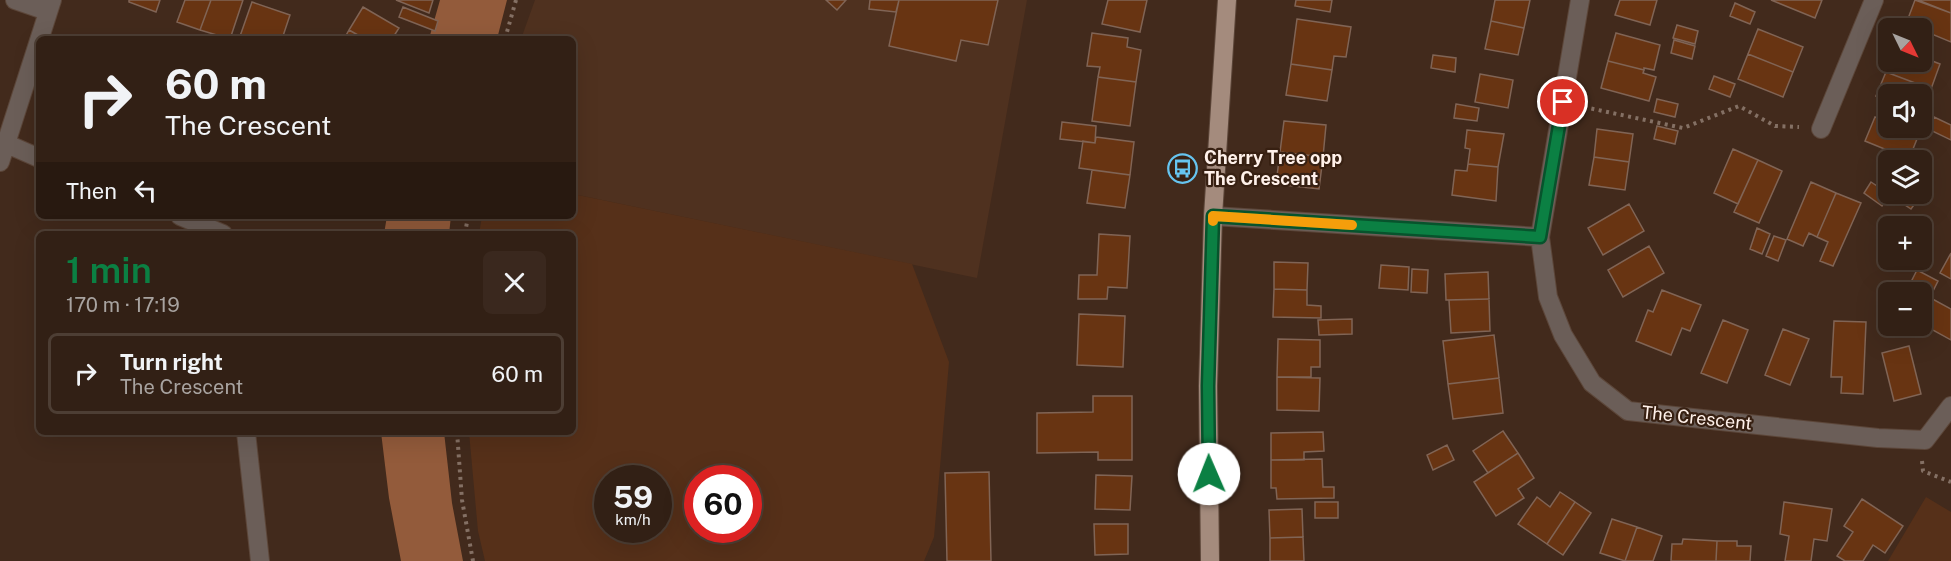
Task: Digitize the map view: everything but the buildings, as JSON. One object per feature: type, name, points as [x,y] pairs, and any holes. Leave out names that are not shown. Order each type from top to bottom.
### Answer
[{"type":"main road","points":[[1210,561],[1208,386],[1213,216],[1227,0]]},
{"type":"street","points":[[15,0],[49,6],[40,36]]},
{"type":"street","name":"The Crescent","points":[[1580,0],[1540,237],[1548,297],[1563,335],[1592,383],[1628,411],[1878,438],[1925,440],[1951,406]]},
{"type":"street","points":[[1821,129],[1874,0]]},
{"type":"street","points":[[0,162],[36,49]]},
{"type":"street","points":[[7,144],[36,157]]},
{"type":"street","points":[[1213,216],[1540,237]]},
{"type":"street","points":[[187,219],[216,231]]},
{"type":"street","points":[[246,435],[260,561]]},
{"type":"path","points":[[506,36],[516,0]]},
{"type":"path","points":[[1563,102],[1683,128],[1739,106],[1775,126],[1821,129]]},
{"type":"path","points":[[457,435],[462,500],[473,561]]},
{"type":"shaded area","points":[[440,0],[507,0],[498,36],[430,36]]},
{"type":"shaded area","points":[[535,0],[1027,0],[977,278],[576,195],[576,36],[522,36]]},
{"type":"shaded area","points":[[576,195],[912,264],[949,362],[934,537],[924,561],[485,561],[478,531],[469,435],[576,435],[576,231],[480,231],[482,219],[576,219]]},
{"type":"shaded area","points":[[386,219],[451,219],[449,231],[384,231]]},
{"type":"shaded area","points":[[381,435],[444,435],[452,503],[463,561],[401,561],[389,498]]},
{"type":"shaded area","points":[[1926,497],[1951,512],[1951,561],[1888,561]]},
{"type":"slow traffic","points":[[1213,221],[1213,216],[1352,225]]},
{"type":"place","name":"Cherry Tree opp The Crescent","points":[[1183,168]]},
{"type":"route","points":[[1209,474],[1208,386],[1213,216],[1540,237],[1563,102]]}]
